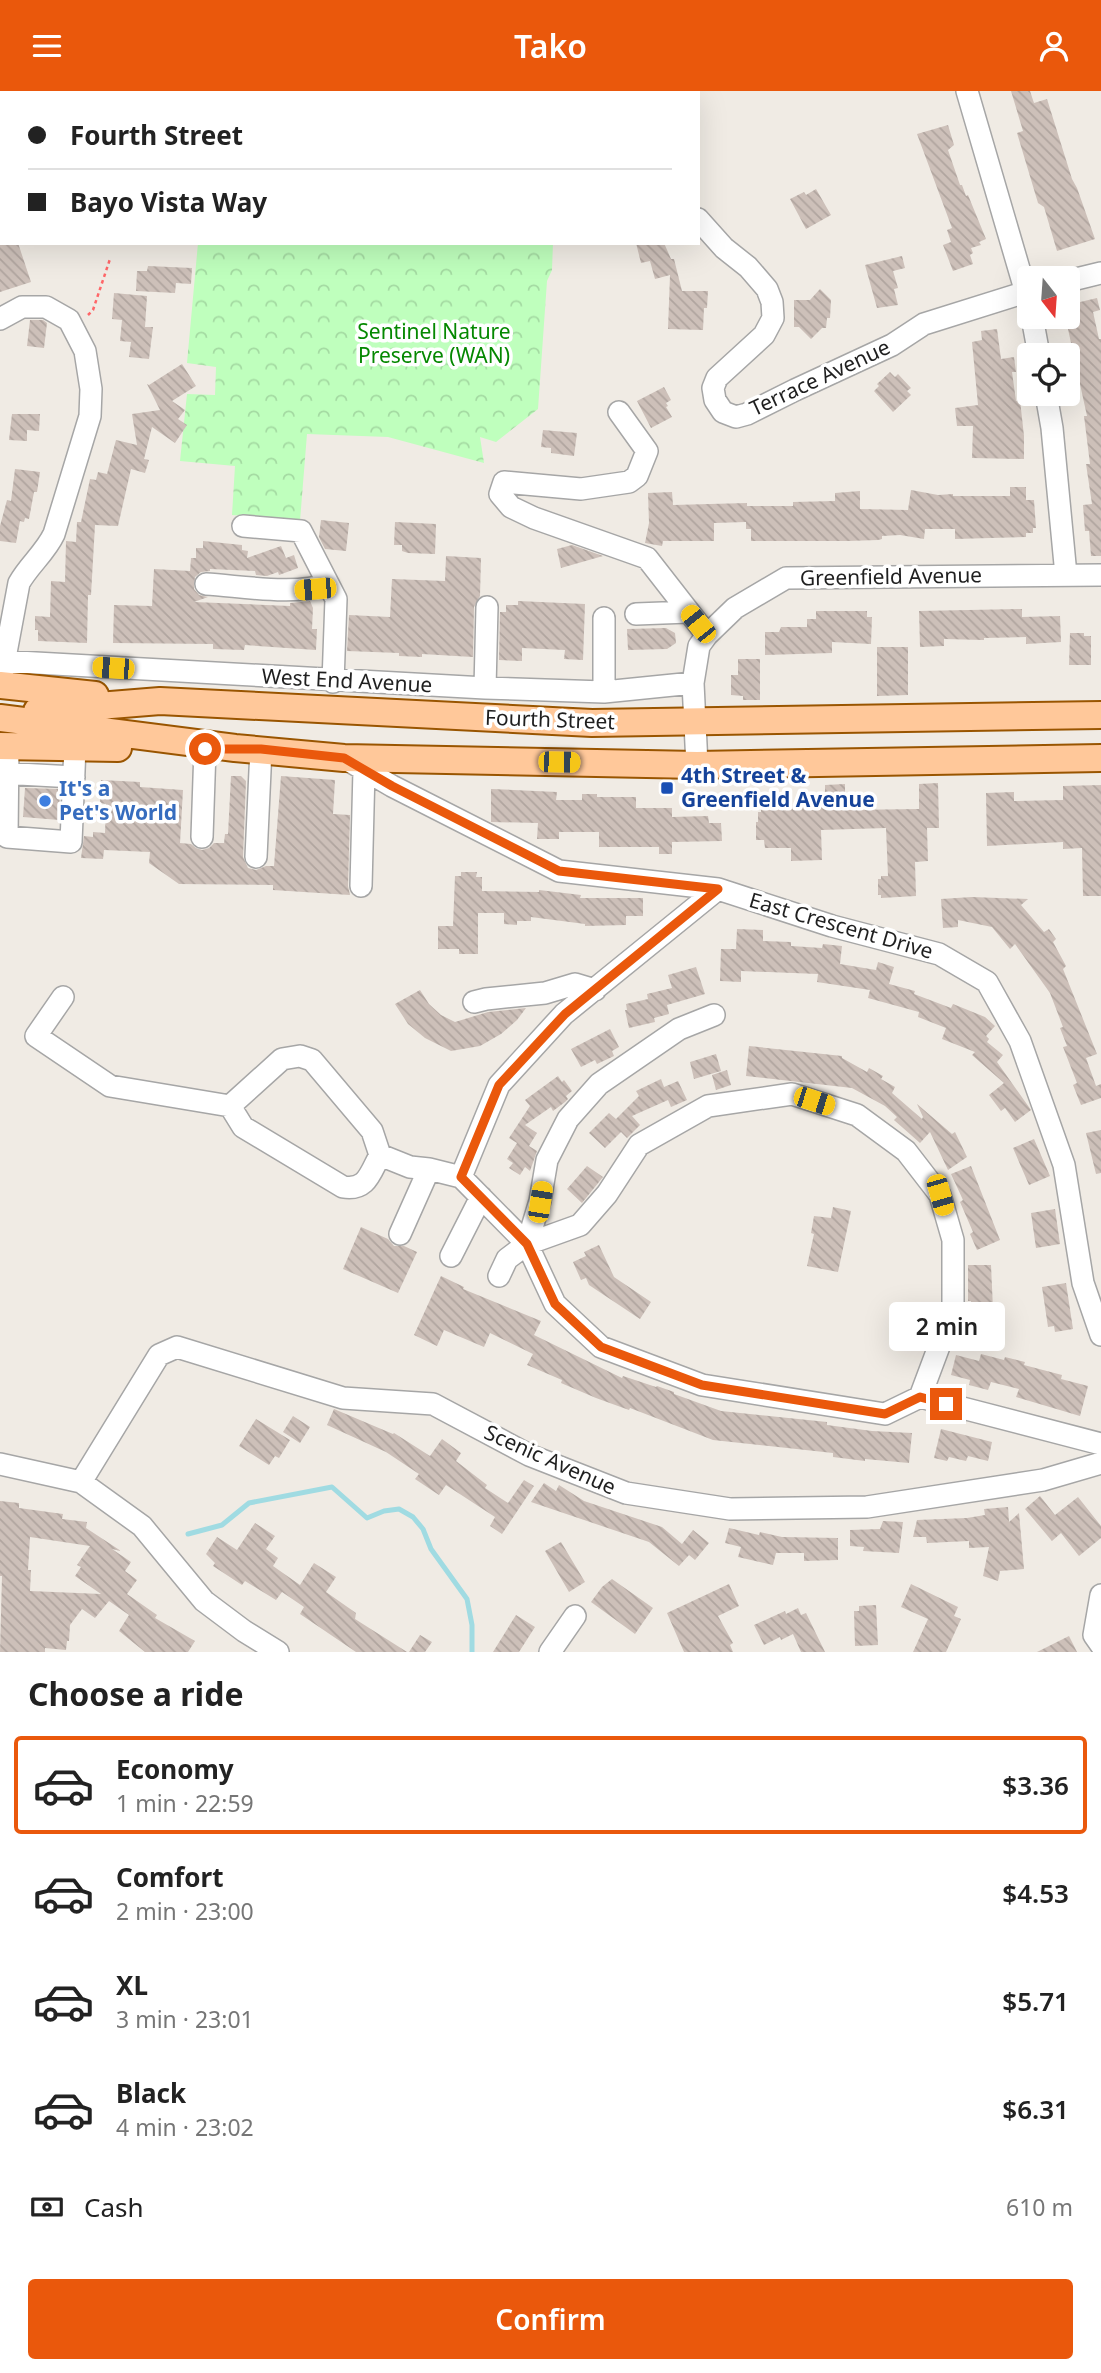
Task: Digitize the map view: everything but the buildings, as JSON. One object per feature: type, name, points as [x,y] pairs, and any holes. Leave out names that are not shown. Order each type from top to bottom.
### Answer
[{"type":"main road","points":[[1,671],[160,701]]},
{"type":"main road","name":"Fourth Street","points":[[0,716],[160,701],[592,723],[1101,715]]},
{"type":"main road","name":"Fourth Street","points":[[0,716],[354,764],[696,765],[1101,758]]},
{"type":"main road","name":"Fourth Street","points":[[4,746],[248,748]]},
{"type":"street","points":[[967,91],[1019,266]]},
{"type":"street","name":"Terrace Avenue","points":[[700,221],[724,248],[748,267],[767,289],[772,302],[773,318],[764,335],[717,378],[713,388],[715,400],[723,412],[736,417],[892,345],[924,324],[1017,298]]},
{"type":"street","points":[[1080,278],[1101,273]]},
{"type":"street","points":[[0,319],[22,307],[46,307],[69,320],[85,351],[91,389],[90,416],[54,534],[46,549],[19,583],[1,671]]},
{"type":"street","points":[[1048,406],[1066,575]]},
{"type":"street","points":[[619,412],[647,451],[638,476],[629,481],[581,489],[504,482],[500,494],[511,507],[534,518],[647,558],[707,635]]},
{"type":"street","points":[[243,526],[301,531],[336,599],[333,681]]},
{"type":"street","name":"Greenfield Avenue","points":[[696,765],[693,683],[699,646],[735,608],[786,578],[1101,575]]},
{"type":"street","points":[[206,584],[299,590],[315,589],[328,584]]},
{"type":"street","points":[[485,688],[487,607]]},
{"type":"street","points":[[636,614],[689,613]]},
{"type":"street","points":[[604,618],[604,692]]},
{"type":"street","name":"West End Avenue","points":[[1,671],[604,692],[693,683]]},
{"type":"street","points":[[4,746],[7,837],[71,842],[75,747]]},
{"type":"street","points":[[248,748],[256,857]]},
{"type":"street","points":[[202,837],[205,749]]},
{"type":"street","points":[[354,764],[361,886]]},
{"type":"street","name":"East Crescent Drive","points":[[354,764],[559,871],[718,889],[832,926],[939,954],[986,982],[1020,1041],[1064,1165],[1083,1283],[1101,1335]]},
{"type":"street","points":[[4,774],[74,778]]},
{"type":"street","points":[[461,1177],[499,1085],[565,1014],[718,889]]},
{"type":"street","points":[[474,1002],[545,993],[575,984],[594,990]]},
{"type":"street","points":[[64,997],[36,1036],[110,1086],[230,1106],[243,1127],[343,1187],[354,1189],[365,1183],[380,1155],[372,1131],[312,1060],[300,1056],[282,1059],[230,1106]]},
{"type":"street","points":[[527,1244],[540,1202],[547,1160],[568,1119],[599,1084],[679,1029],[715,1015]]},
{"type":"street","points":[[499,1276],[507,1259],[527,1244],[580,1226],[607,1194],[639,1145],[708,1106],[792,1094],[857,1115],[906,1151],[940,1195],[953,1240],[953,1309],[920,1397]]},
{"type":"street","points":[[380,1155],[461,1177],[527,1244],[555,1304],[601,1347],[702,1385],[885,1414],[920,1397],[1101,1444]]},
{"type":"street","points":[[400,1234],[420,1168]]},
{"type":"street","points":[[451,1256],[481,1197]]},
{"type":"street","name":"Scenic Avenue","points":[[81,1482],[159,1355],[177,1347],[343,1398],[433,1404],[529,1455],[626,1493],[730,1509],[867,1507],[1043,1480],[1101,1463]]},
{"type":"street","points":[[0,1464],[81,1482],[142,1526],[204,1601],[278,1652]]},
{"type":"street","points":[[1101,1595],[1094,1635],[1101,1645]]},
{"type":"street","points":[[550,1652],[575,1616]]},
{"type":"path","points":[[74,330],[93,310],[110,259]]},
{"type":"green space","name":"Sentinel Nature Preserve (WAN)","points":[[198,245],[553,245],[552,270],[547,281],[538,409],[496,442],[480,437],[484,463],[388,437],[307,434],[300,521],[232,515],[235,466],[180,461],[187,394],[215,395],[216,367],[187,363]]},
{"type":"waterway","points":[[188,1534],[222,1525],[249,1503],[332,1487],[367,1518],[384,1511],[399,1509],[413,1517],[423,1529],[431,1549],[467,1599],[472,1625],[472,1652]]},
{"type":"place","name":"4th Street & Greenfield Avenue","points":[[667,788]]},
{"type":"place","name":"It's a Pet's World","points":[[45,801]]},
{"type":"route","points":[[205,749],[235,747],[344,758],[392,786],[559,871],[718,889],[565,1014],[499,1085],[461,1177],[527,1244],[555,1304],[601,1347],[702,1385],[885,1414],[920,1397],[946,1404]]}]
